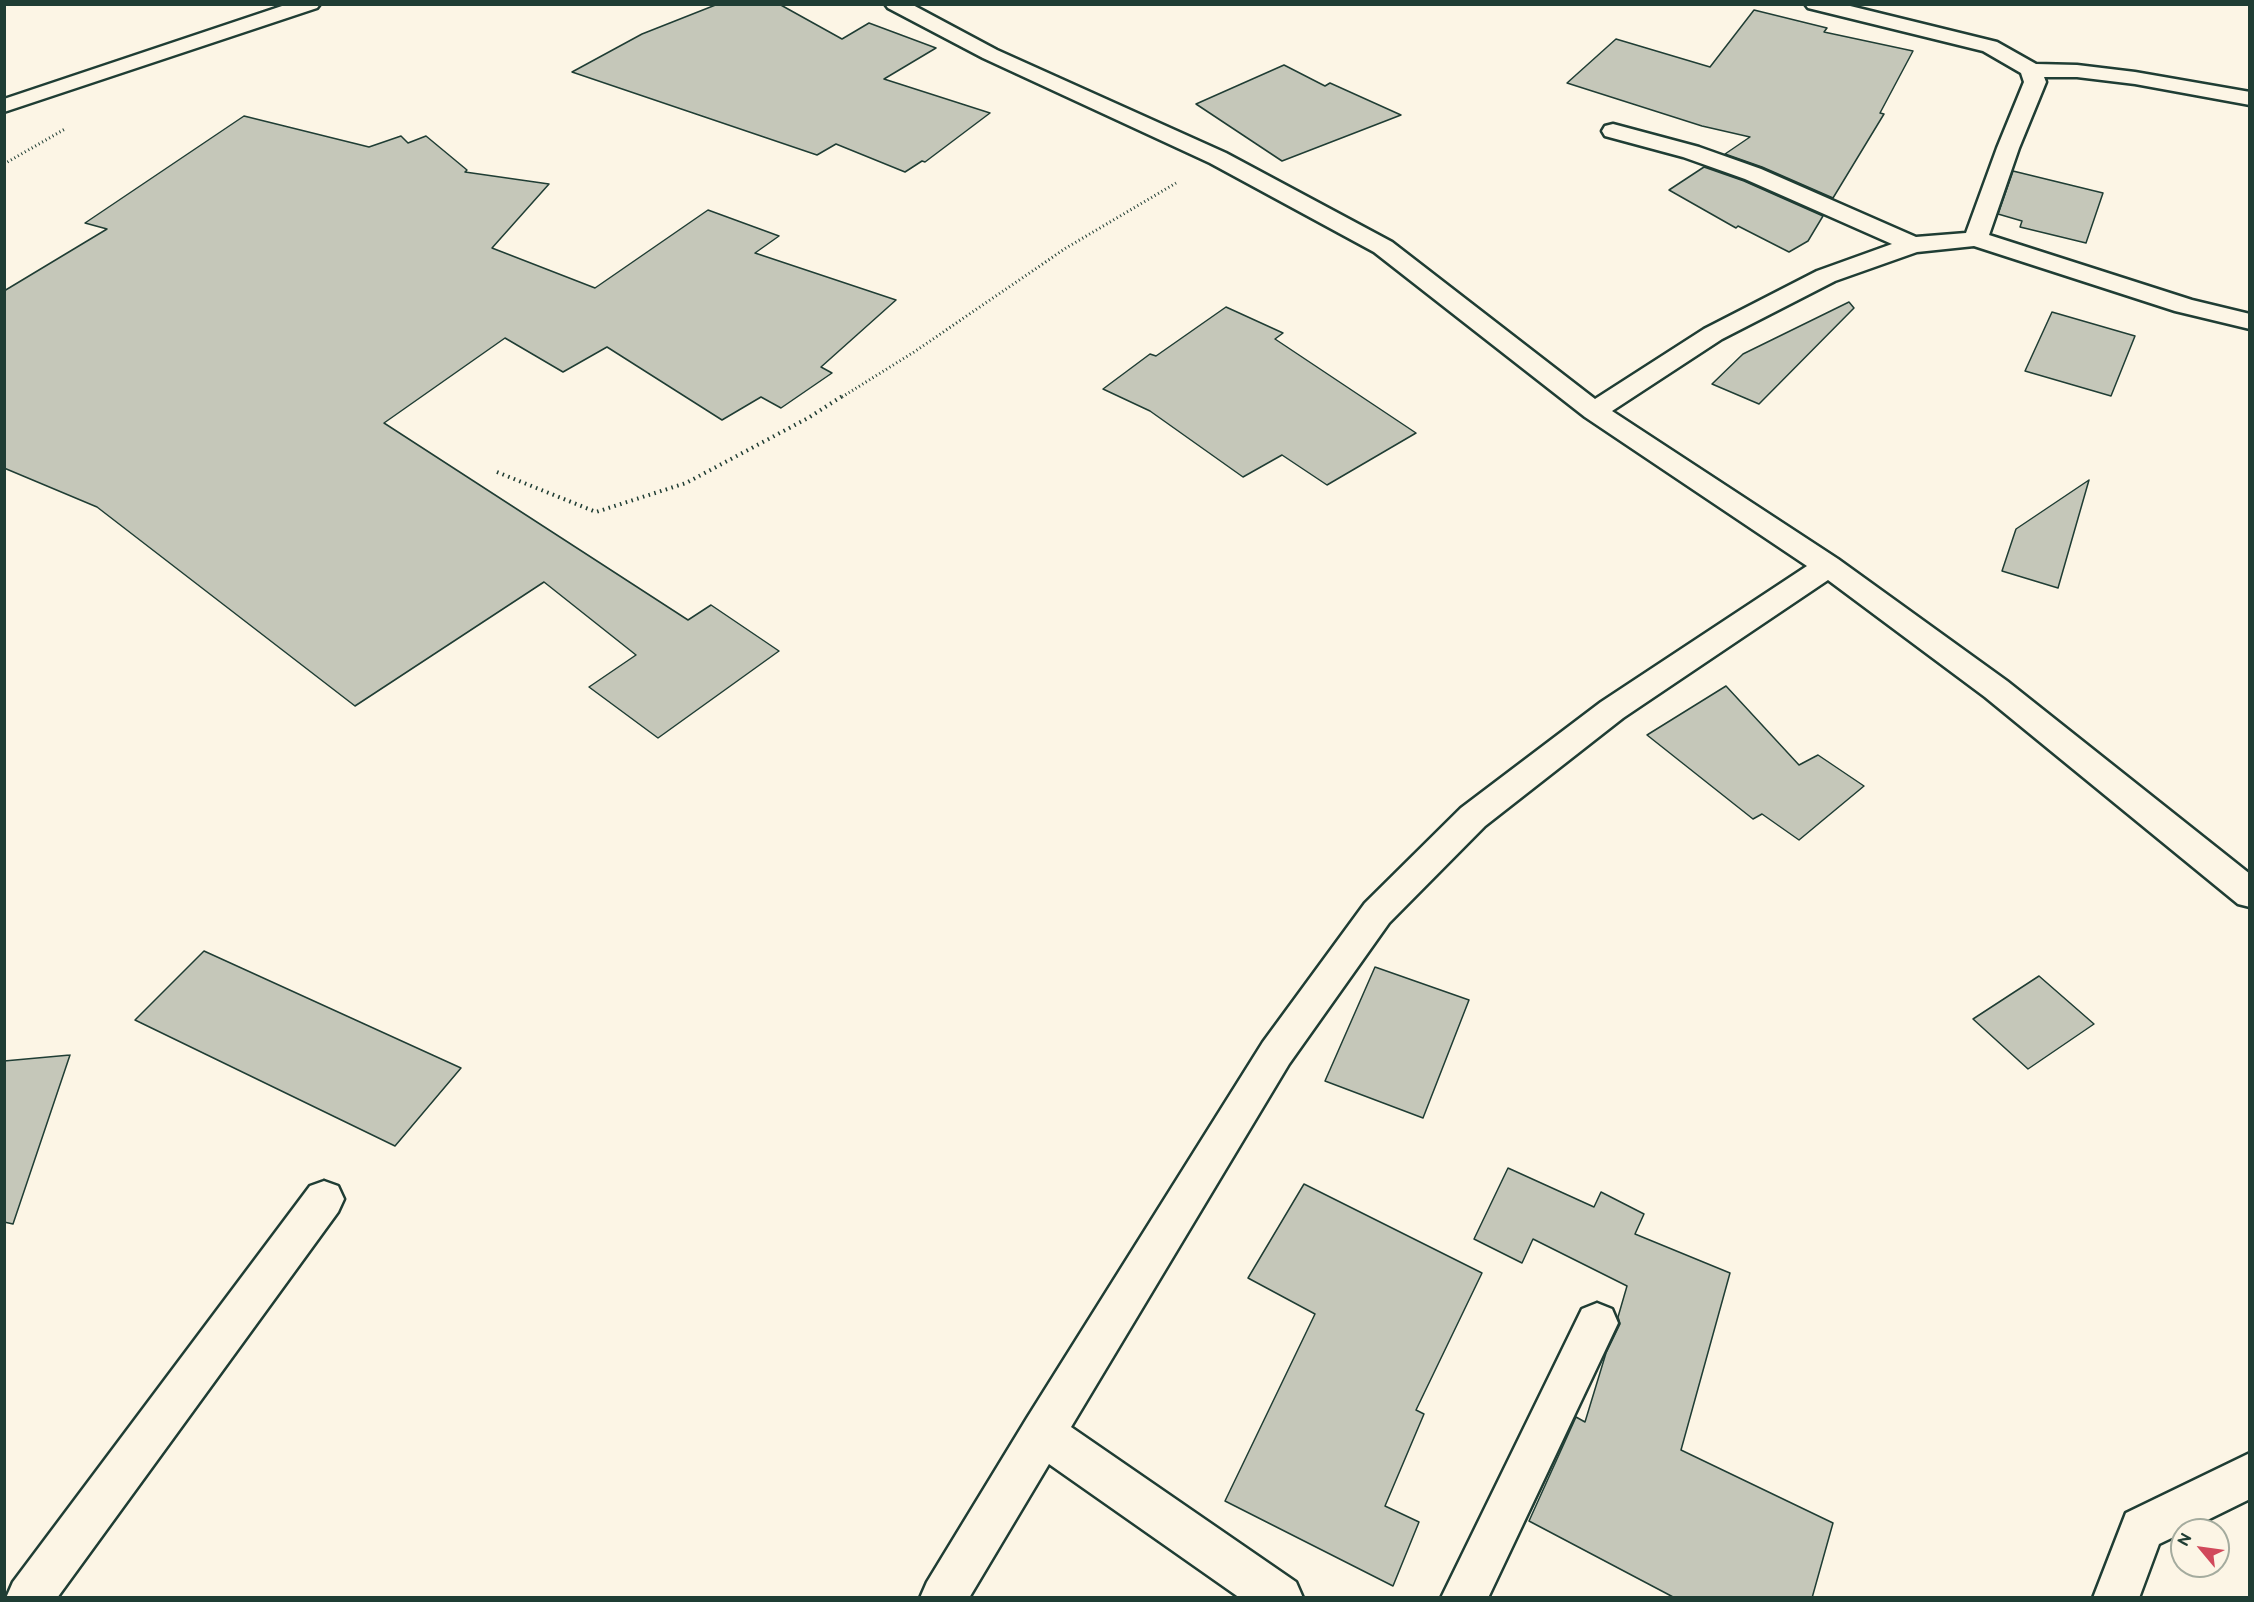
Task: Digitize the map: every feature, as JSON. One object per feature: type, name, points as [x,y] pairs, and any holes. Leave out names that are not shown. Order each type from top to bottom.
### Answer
[{"type":"street","points":[[4,106],[310,4]]},
{"type":"street","points":[[895,4],[990,54],[1218,158],[1383,247],[1594,411],[1828,566],[1996,689],[2250,894]]},
{"type":"street","points":[[1815,4],[1990,46],[2031,70],[2077,71],[2135,78],[2250,99]]},
{"type":"street","points":[[1976,239],[2008,148],[2035,82],[2031,70]]},
{"type":"street","points":[[1613,131],[1692,152],[1753,174],[1913,245]]},
{"type":"street","points":[[1594,411],[1713,334],[1816,281],[1913,245],[1976,239],[2184,306],[2250,322]]},
{"type":"street","points":[[943,1598],[1276,1053],[1377,914],[1473,817],[1575,738],[1612,710],[1828,566]]},
{"type":"street","points":[[29,1598],[324,1199]]},
{"type":"street","points":[[1464,1598],[1597,1323]]},
{"type":"street","points":[[1042,1433],[1280,1598]]},
{"type":"street","points":[[2116,1598],[2142,1529],[2250,1475]]},
{"type":"path","points":[[497,472],[596,512],[686,483],[808,418],[914,352],[1066,248],[1218,158]]},
{"type":"building","points":[[718,4],[779,4],[842,39],[869,23],[936,48],[884,79],[990,113],[925,162],[922,161],[905,172],[836,144],[817,155],[572,72],[642,34]]},
{"type":"building","points":[[1754,10],[1827,28],[1824,32],[1913,51],[1880,113],[1884,114],[1833,198],[1762,167],[1725,154],[1750,137],[1702,126],[1567,83],[1616,39],[1710,67]]},
{"type":"building","points":[[1284,65],[1325,86],[1330,83],[1401,115],[1282,161],[1196,104]]},
{"type":"building","points":[[244,116],[369,147],[401,136],[408,143],[426,136],[467,170],[465,172],[549,184],[492,248],[595,288],[708,210],[779,236],[755,253],[896,300],[821,367],[832,373],[781,408],[761,397],[722,420],[607,347],[563,372],[505,338],[384,423],[688,620],[711,605],[779,651],[658,738],[589,687],[636,655],[544,582],[355,706],[97,507],[4,468],[4,291],[107,229],[85,223]]},
{"type":"building","points":[[1704,167],[1744,181],[1823,216],[1808,241],[1789,252],[1738,226],[1736,228],[1669,190]]},
{"type":"building","points":[[2013,171],[2103,193],[2086,243],[2020,227],[2022,221],[1998,214]]},
{"type":"building","points":[[1849,302],[1854,308],[1759,404],[1712,384],[1743,354]]},
{"type":"building","points":[[1226,307],[1283,333],[1275,339],[1416,433],[1327,485],[1282,455],[1243,477],[1150,411],[1103,389],[1150,354],[1156,356]]},
{"type":"building","points":[[2052,312],[2135,336],[2111,396],[2025,371]]},
{"type":"building","points":[[2089,480],[2058,588],[2002,571],[2016,529]]},
{"type":"building","points":[[1726,686],[1799,765],[1818,755],[1864,786],[1799,840],[1762,814],[1753,819],[1647,735]]},
{"type":"building","points":[[204,951],[461,1068],[395,1146],[135,1020]]},
{"type":"building","points":[[1375,967],[1469,1000],[1423,1118],[1325,1081]]},
{"type":"building","points":[[2039,976],[2094,1024],[2028,1069],[1973,1019]]},
{"type":"building","points":[[70,1055],[13,1224],[4,1222],[4,1061]]},
{"type":"building","points":[[1508,1168],[1594,1207],[1601,1192],[1644,1214],[1635,1234],[1730,1273],[1681,1450],[1833,1523],[1812,1598],[1675,1598],[1529,1521],[1576,1417],[1585,1422],[1606,1353],[1620,1324],[1618,1317],[1627,1286],[1533,1239],[1522,1263],[1474,1239]]},
{"type":"building","points":[[1304,1184],[1482,1273],[1416,1410],[1424,1414],[1385,1506],[1419,1522],[1393,1586],[1225,1501],[1315,1314],[1248,1278]]}]
